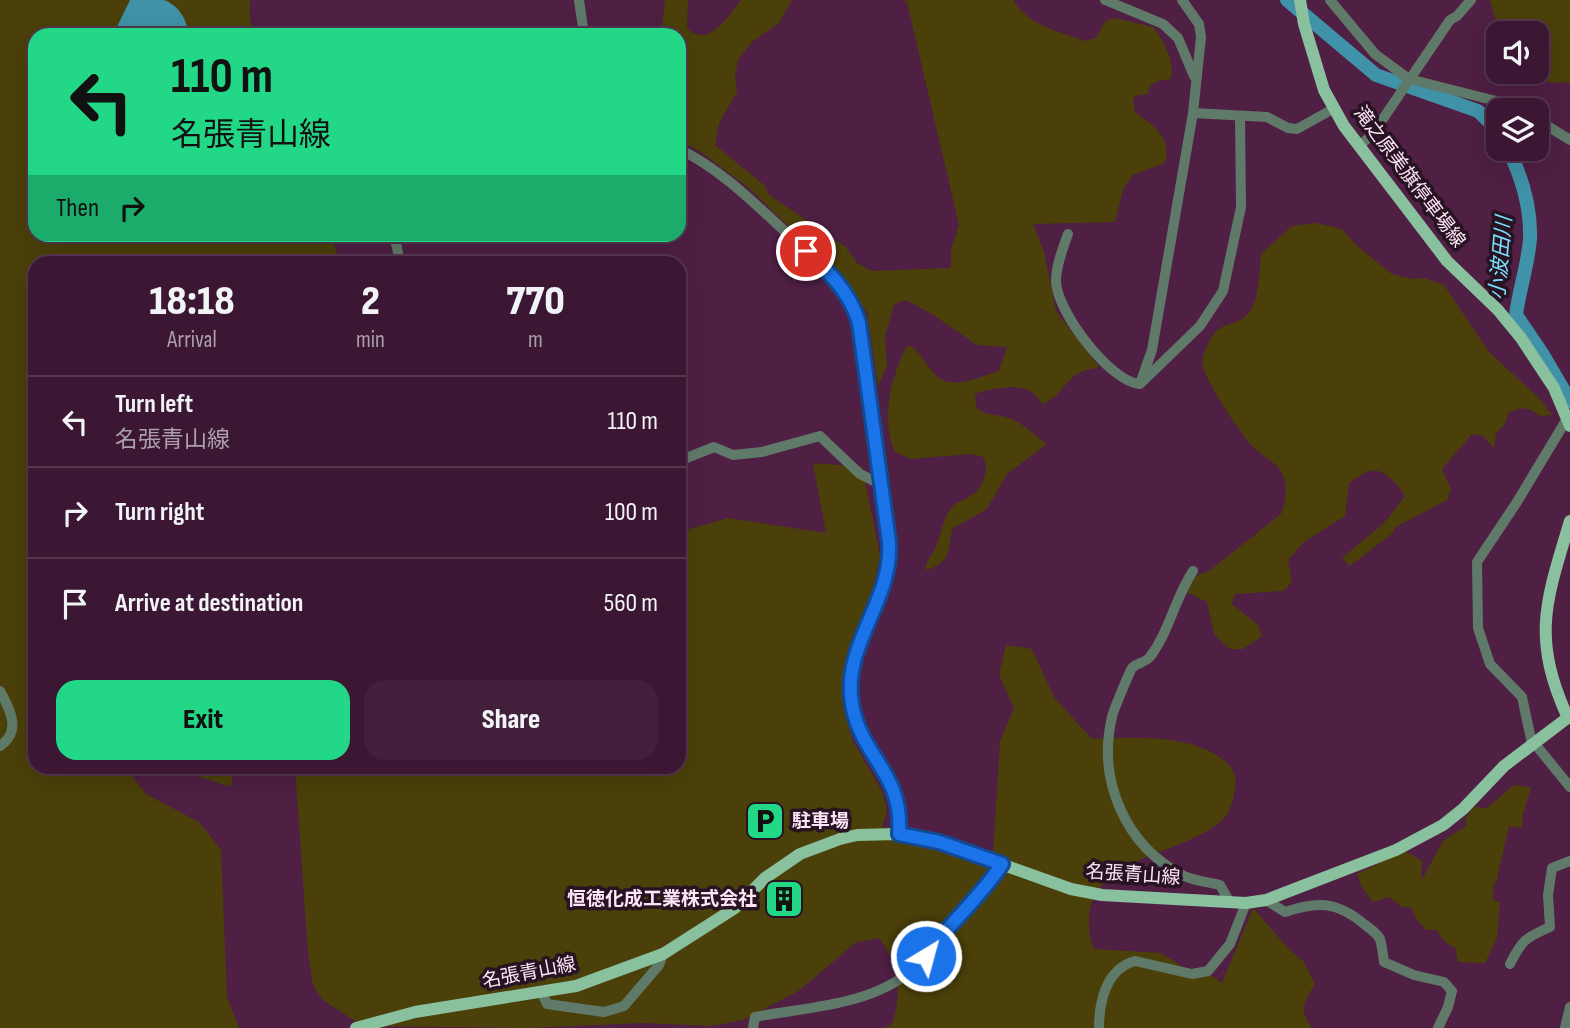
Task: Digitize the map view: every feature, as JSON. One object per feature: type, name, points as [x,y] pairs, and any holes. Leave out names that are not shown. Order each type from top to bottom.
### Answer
[{"type":"main road","name":"滝之原美旗停車場線","points":[[1300,0],[1304,24],[1324,90],[1333,109],[1447,261],[1498,310],[1521,338],[1555,388],[1569,421]]},
{"type":"main road","points":[[1569,718],[1547,657],[1544,626],[1547,602],[1570,521]]},
{"type":"main road","name":"名張青山線","points":[[356,1028],[415,1012],[576,986],[663,954],[735,908],[765,878],[800,854],[839,839],[872,833],[899,834],[939,842],[1071,889],[1102,895],[1246,903],[1266,900],[1371,861],[1443,825],[1504,766],[1569,718]]},
{"type":"street","points":[[579,0],[583,28]]},
{"type":"street","points":[[1105,0],[1163,24],[1178,38],[1195,79]]},
{"type":"street","points":[[1140,384],[1152,350],[1193,113],[1201,37],[1199,24],[1182,0]]},
{"type":"street","points":[[1330,0],[1375,54],[1406,84],[1486,100]]},
{"type":"street","points":[[1359,146],[1372,135],[1450,20],[1471,0]]},
{"type":"street","points":[[1193,113],[1267,117],[1288,128],[1297,129],[1333,109]]},
{"type":"street","points":[[1068,234],[1056,281],[1059,295],[1077,333],[1096,354],[1131,384],[1140,384],[1163,365],[1200,326],[1223,291],[1241,207],[1240,117]]},
{"type":"street","points":[[1549,126],[1570,140]]},
{"type":"street","points":[[686,153],[732,183],[825,268],[847,294],[857,314],[890,552],[882,594],[855,655],[850,690],[855,719],[863,739],[893,787],[900,816],[899,834]]},
{"type":"street","points":[[1569,421],[1477,562],[1478,628],[1490,664],[1522,697],[1531,739],[1570,787]]},
{"type":"street","points":[[686,458],[715,447],[733,455],[762,452],[820,436],[860,474],[882,485]]},
{"type":"street","points":[[1193,571],[1180,591],[1175,612],[1149,659],[1131,669],[1112,716],[1107,764],[1112,788],[1130,829],[1155,855],[1175,870],[1193,879],[1220,884],[1229,901]]},
{"type":"street","points":[[0,691],[12,716],[13,726],[7,740],[0,746]]},
{"type":"street","points":[[1510,964],[1517,947],[1530,936],[1550,927],[1548,895],[1552,868],[1570,861]]},
{"type":"street","points":[[752,1028],[755,1017],[833,1006],[899,981],[926,956],[940,935],[981,894],[1002,864]]},
{"type":"street","points":[[1266,900],[1285,912],[1308,904],[1329,905],[1352,914],[1379,937],[1384,962],[1414,975],[1444,982],[1452,991],[1438,1028]]},
{"type":"street","points":[[1099,1028],[1102,997],[1106,987],[1127,963],[1135,961],[1192,974],[1209,971],[1230,944],[1246,903]]},
{"type":"street","points":[[542,993],[547,1004],[583,1011],[604,1012],[624,1006],[659,965],[663,954]]},
{"type":"street","points":[[1565,1028],[1570,1007]]},
{"type":"shaded area","points":[[0,0],[250,0],[250,21],[254,28],[28,28],[28,242],[333,242],[339,256],[28,256],[28,774],[130,774],[146,794],[199,822],[221,850],[227,997],[239,1028],[0,1028]]},
{"type":"shaded area","points":[[665,0],[688,0],[687,28],[695,34],[703,35],[718,28],[741,0],[792,0],[779,23],[752,42],[738,60],[735,76],[737,92],[719,123],[715,145],[764,185],[769,195],[846,247],[857,263],[872,271],[951,268],[951,250],[959,225],[907,2],[903,0],[1013,0],[1036,22],[1085,41],[1096,38],[1105,22],[1114,18],[1153,27],[1165,45],[1170,58],[1171,79],[1156,82],[1148,94],[1135,96],[1133,101],[1135,112],[1155,127],[1164,139],[1165,163],[1133,175],[1123,190],[1115,222],[1033,224],[1044,252],[1056,311],[1099,367],[1077,374],[1048,402],[1042,404],[1030,391],[1022,388],[997,389],[975,395],[976,407],[980,410],[1014,420],[1047,444],[1007,474],[987,509],[952,529],[946,556],[940,564],[926,570],[946,516],[953,506],[979,488],[984,478],[985,462],[983,457],[970,454],[911,459],[895,452],[888,426],[888,412],[896,372],[906,347],[911,346],[940,378],[947,382],[964,382],[999,371],[1007,347],[977,345],[906,300],[894,304],[885,337],[887,365],[878,386],[867,313],[850,286],[750,189],[686,144],[686,28],[662,28]]},
{"type":"shaded area","points":[[1490,0],[1570,0],[1570,82],[1549,82],[1549,21],[1496,21]]},
{"type":"shaded area","points":[[1317,223],[1342,229],[1356,245],[1392,274],[1413,279],[1424,278],[1444,285],[1489,352],[1539,398],[1552,415],[1540,416],[1524,408],[1508,413],[1505,424],[1496,433],[1494,448],[1483,436],[1472,434],[1442,469],[1451,489],[1447,500],[1394,528],[1394,532],[1350,566],[1342,558],[1384,523],[1405,496],[1395,482],[1375,470],[1349,483],[1345,516],[1304,542],[1288,560],[1292,582],[1283,591],[1235,594],[1232,604],[1258,625],[1262,636],[1243,649],[1230,649],[1214,634],[1207,602],[1184,591],[1188,579],[1209,571],[1281,514],[1286,488],[1279,469],[1254,448],[1217,396],[1203,367],[1203,356],[1212,336],[1218,330],[1239,321],[1250,311],[1257,291],[1261,254],[1292,226]]},
{"type":"shaded area","points":[[813,463],[862,467],[880,555],[874,586],[849,646],[842,684],[843,707],[853,741],[882,791],[887,811],[882,827],[923,829],[993,853],[1000,741],[1014,708],[999,675],[1006,645],[1032,649],[1054,697],[1091,738],[1167,739],[1186,743],[1217,755],[1232,769],[1235,778],[1231,805],[1223,819],[1187,841],[1123,868],[1106,881],[1094,897],[1089,918],[1094,949],[1161,953],[1196,975],[1212,976],[1222,983],[1253,908],[1304,962],[1315,984],[1304,1006],[1305,1015],[1312,1028],[884,1028],[892,1024],[898,990],[891,958],[879,938],[855,943],[800,990],[743,1020],[712,1026],[642,1023],[529,1028],[362,1026],[322,999],[313,985],[308,953],[295,774],[686,774],[686,530],[728,518],[826,533]]},
{"type":"shaded area","points":[[191,774],[232,774],[231,787]]},
{"type":"shaded area","points":[[1514,785],[1531,787],[1522,828],[1509,826],[1496,883],[1493,885],[1493,899],[1500,903],[1497,938],[1485,963],[1458,962],[1455,948],[1446,943],[1436,930],[1426,930],[1416,919],[1411,907],[1402,907],[1389,897],[1373,902],[1363,889],[1357,874],[1405,851],[1422,861],[1421,881],[1443,841],[1467,825],[1465,819],[1474,807],[1487,808]]},
{"type":"water","points":[[130,0],[164,0],[178,10],[186,28],[116,28]]},
{"type":"waterway","name":"小波田川","points":[[1287,0],[1376,75],[1478,111],[1486,119]]},
{"type":"waterway","name":"小波田川","points":[[1513,161],[1525,193],[1530,227],[1529,249],[1516,315],[1570,401]]},
{"type":"place","name":"駐車場","points":[[765,821]]},
{"type":"place","name":"恒徳化成工業株式会社","points":[[784,899]]},
{"type":"route","points":[[806,251],[847,294],[859,323],[889,542],[888,571],[882,594],[855,655],[851,674],[850,690],[855,719],[866,745],[884,769],[893,787],[900,816],[899,834],[939,842],[1002,864],[992,881],[940,935],[926,956]]}]
